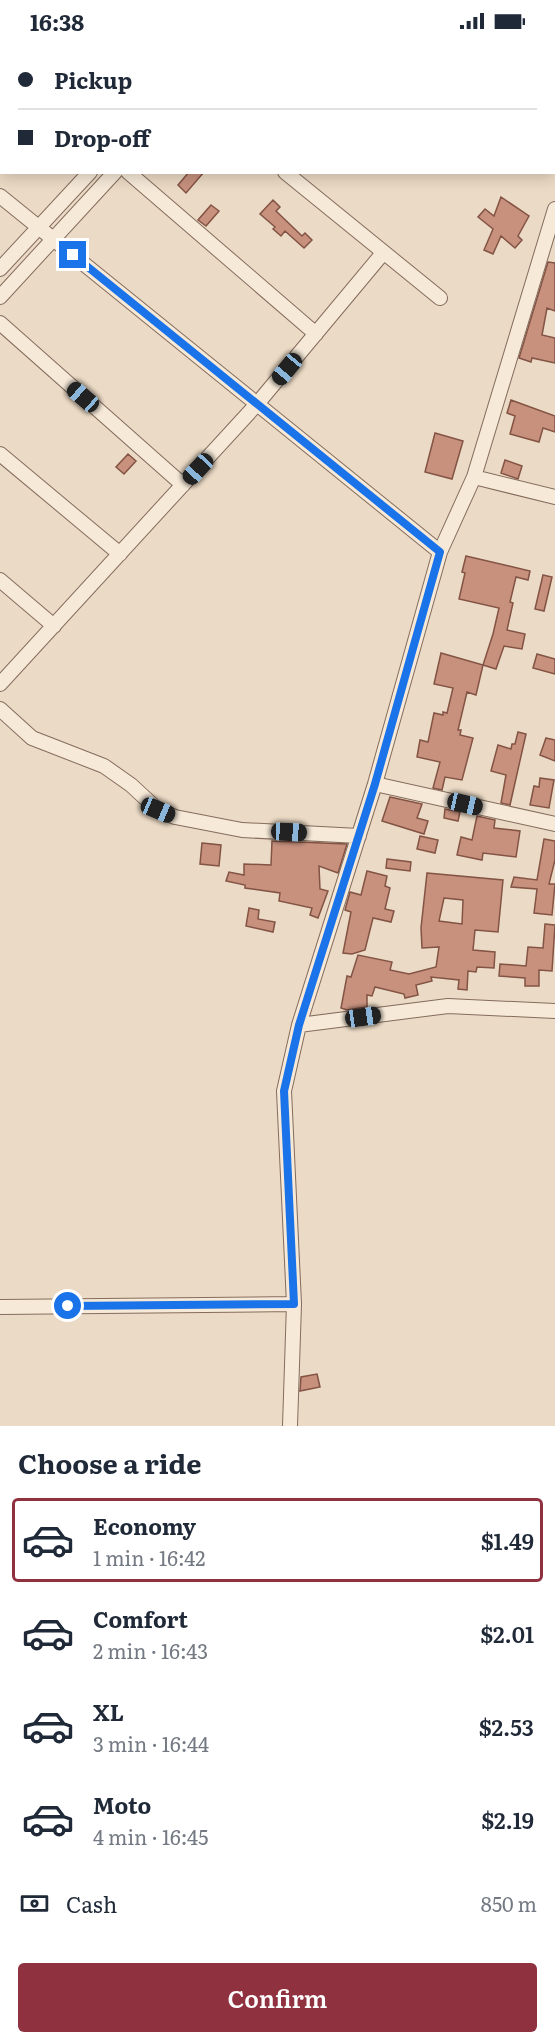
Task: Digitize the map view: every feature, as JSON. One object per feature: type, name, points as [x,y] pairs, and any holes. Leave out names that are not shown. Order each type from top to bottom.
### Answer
[{"type":"street","points":[[0,269],[88,174]]},
{"type":"street","points":[[0,297],[113,174]]},
{"type":"street","points":[[130,174],[316,334]]},
{"type":"street","points":[[287,174],[440,298]]},
{"type":"street","points":[[0,196],[440,552]]},
{"type":"street","points":[[290,1426],[294,1304],[284,1091],[299,1025],[375,784],[440,552],[474,477],[555,209]]},
{"type":"street","points":[[0,684],[258,404],[383,253]]},
{"type":"street","points":[[0,323],[183,485]]},
{"type":"street","points":[[0,454],[120,554]]},
{"type":"street","points":[[474,477],[555,497]]},
{"type":"street","points":[[0,580],[54,626]]},
{"type":"street","points":[[0,709],[32,738],[104,766],[131,785],[158,810],[175,817],[242,830],[359,836]]},
{"type":"street","points":[[375,784],[555,824]]},
{"type":"street","points":[[299,1025],[448,1006],[555,1011]]},
{"type":"street","points":[[0,1307],[294,1304]]},
{"type":"building","points":[[187,174],[202,174],[186,193],[178,185]]},
{"type":"building","points":[[501,197],[529,216],[518,236],[522,240],[515,248],[501,236],[493,254],[484,250],[493,229],[478,217],[485,209],[494,216]]},
{"type":"building","points":[[273,200],[280,207],[276,211],[302,236],[305,233],[312,240],[304,248],[285,231],[281,236],[273,229],[275,227],[260,214]]},
{"type":"building","points":[[211,205],[219,211],[206,226],[198,220]]},
{"type":"building","points":[[548,262],[555,263],[555,311],[547,308],[542,335],[555,338],[555,363],[532,358],[531,362],[519,358]]},
{"type":"building","points":[[511,400],[555,416],[555,432],[543,428],[539,442],[510,434],[515,416],[507,413]]},
{"type":"building","points":[[435,433],[463,441],[452,479],[425,472]]},
{"type":"building","points":[[128,454],[136,461],[124,474],[116,467]]},
{"type":"building","points":[[505,460],[522,466],[518,479],[501,473]]},
{"type":"building","points":[[466,556],[530,571],[528,580],[516,577],[507,630],[525,634],[522,649],[504,646],[496,669],[483,665],[499,608],[459,599]]},
{"type":"building","points":[[543,575],[552,577],[544,611],[535,609]]},
{"type":"building","points":[[441,653],[483,665],[476,695],[467,692],[458,730],[461,730],[460,735],[473,738],[462,780],[445,777],[442,790],[433,788],[440,762],[417,757],[420,740],[428,742],[434,713],[443,715],[443,712],[447,713],[453,688],[434,684]]},
{"type":"building","points":[[537,654],[555,659],[555,674],[533,668]]},
{"type":"building","points":[[518,732],[526,734],[510,805],[501,803],[506,775],[491,771],[498,745],[511,749]]},
{"type":"building","points":[[546,738],[555,740],[555,761],[540,755]]},
{"type":"building","points":[[540,778],[554,780],[549,808],[530,805],[534,786],[539,787]]},
{"type":"building","points":[[390,797],[422,804],[417,818],[428,821],[424,834],[382,821]]},
{"type":"building","points":[[445,809],[460,812],[458,821],[444,818]]},
{"type":"building","points":[[477,816],[495,820],[494,828],[520,831],[516,857],[483,853],[482,860],[457,855],[461,837],[472,840]]},
{"type":"building","points":[[420,836],[438,840],[435,853],[417,849]]},
{"type":"building","points":[[544,839],[555,841],[555,860],[549,884],[555,884],[552,915],[534,913],[537,889],[511,887],[514,877],[537,880]]},
{"type":"building","points":[[272,841],[347,844],[338,873],[319,866],[320,889],[328,891],[318,918],[310,915],[312,908],[279,901],[280,893],[245,888],[245,885],[226,881],[229,872],[244,875],[244,864],[271,865]]},
{"type":"building","points":[[202,843],[221,845],[219,866],[200,864]]},
{"type":"building","points":[[387,859],[411,862],[410,871],[386,868]]},
{"type":"building","points":[[367,871],[387,876],[385,886],[390,888],[385,909],[394,911],[391,922],[373,918],[365,950],[352,954],[343,953],[351,912],[345,910],[350,892],[361,895]]},
{"type":"building","points":[[427,873],[503,880],[498,932],[475,930],[473,950],[495,952],[494,968],[477,967],[476,972],[468,971],[467,990],[458,989],[459,980],[431,977],[432,981],[416,985],[418,995],[405,998],[404,994],[375,987],[372,996],[367,995],[367,1007],[347,1010],[341,1008],[347,976],[351,977],[358,955],[392,962],[390,970],[409,974],[436,967],[439,947],[422,948],[421,928]],"holes":[[[444,898],[463,900],[462,924],[439,921]]]},
{"type":"building","points":[[249,908],[259,910],[258,919],[275,922],[273,932],[246,926]]},
{"type":"building","points":[[545,924],[555,925],[552,971],[539,970],[539,986],[525,986],[525,978],[499,976],[500,964],[526,966],[528,947],[543,948]]},
{"type":"building","points":[[317,1374],[320,1387],[300,1391],[301,1377]]},
{"type":"route","points":[[68,1306],[294,1304],[284,1091],[299,1025],[375,784],[440,552],[73,255]]}]
